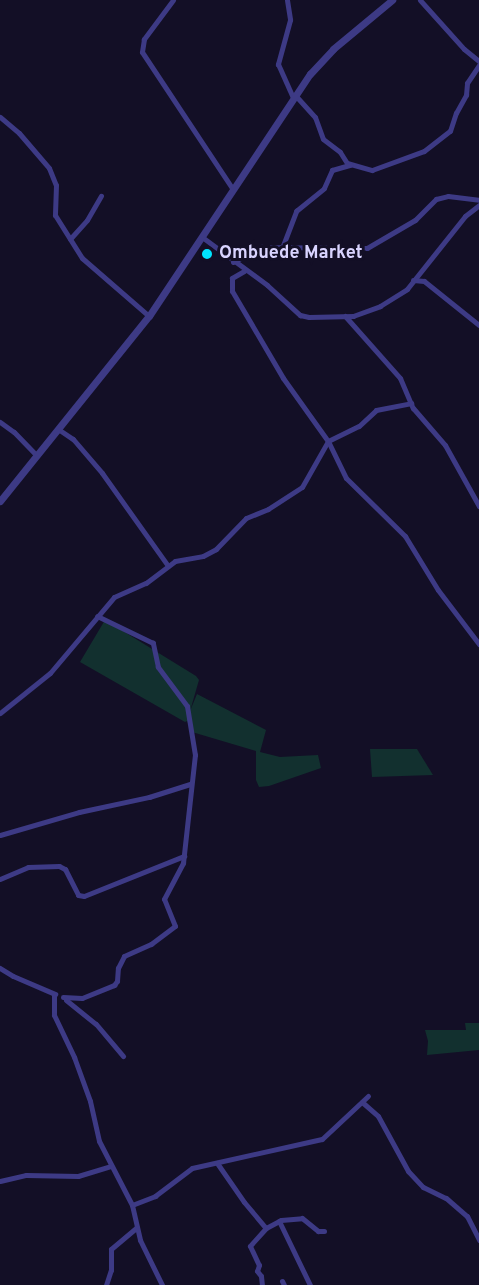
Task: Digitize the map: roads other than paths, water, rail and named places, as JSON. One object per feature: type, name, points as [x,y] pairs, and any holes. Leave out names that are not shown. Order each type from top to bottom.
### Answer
[{"type":"street","points":[[173,0],[144,39],[141,52],[232,188]]},
{"type":"street","points":[[287,0],[290,20],[278,64],[294,96],[315,117],[318,130],[327,144],[340,152],[350,165]]},
{"type":"street","points":[[1,497],[149,316],[294,96],[323,59],[392,0]]},
{"type":"street","points":[[282,248],[296,211],[324,188],[332,170],[350,165],[372,170],[431,147],[453,129],[456,113],[467,93],[467,83],[479,63],[464,50],[420,0]]},
{"type":"street","points":[[0,117],[19,134],[51,172],[56,185],[54,212],[90,267],[149,316]]},
{"type":"street","points":[[70,239],[87,220],[100,195]]},
{"type":"street","points":[[233,262],[260,247],[372,247],[415,220],[436,199],[448,196],[479,200]]},
{"type":"street","points":[[202,237],[244,271],[267,285],[300,315],[306,317],[345,316],[360,314],[380,306],[407,289],[465,216],[479,205]]},
{"type":"street","points":[[244,271],[232,278],[232,291],[283,378],[328,441],[346,478],[405,536],[438,590],[479,644]]},
{"type":"street","points":[[412,280],[418,278],[424,281],[479,325]]},
{"type":"street","points":[[345,316],[395,371],[411,404],[421,419],[445,445],[479,506]]},
{"type":"street","points":[[0,713],[50,673],[114,597],[146,583],[179,560],[212,552],[246,518],[268,509],[296,492],[309,477],[328,441],[355,428],[376,410],[411,404]]},
{"type":"street","points":[[0,422],[20,437],[36,455]]},
{"type":"street","points":[[58,429],[73,439],[102,473],[168,566]]},
{"type":"street","points":[[63,998],[82,998],[114,985],[124,956],[151,944],[174,928],[175,922],[164,898],[180,870],[184,856],[190,784],[195,755],[188,711],[179,692],[158,667],[154,644],[149,639],[97,616]]},
{"type":"street","points":[[0,835],[79,812],[149,797],[190,784]]},
{"type":"street","points":[[0,879],[28,867],[59,866],[64,869],[78,895],[84,896],[184,856]]},
{"type":"street","points":[[0,968],[63,998],[96,1024],[123,1056]]},
{"type":"street","points":[[54,994],[54,1015],[74,1057],[90,1101],[99,1140],[132,1205],[136,1228],[162,1285]]},
{"type":"street","points":[[132,1205],[155,1196],[189,1169],[318,1140],[368,1096]]},
{"type":"street","points":[[362,1102],[378,1116],[408,1171],[423,1187],[446,1198],[467,1216],[479,1240]]},
{"type":"street","points":[[217,1163],[244,1202],[266,1228]]},
{"type":"street","points":[[0,1181],[26,1175],[78,1176],[111,1166]]},
{"type":"street","points":[[262,1285],[261,1276],[257,1271],[259,1265],[250,1246],[266,1228],[279,1221],[302,1218],[318,1231],[324,1232]]},
{"type":"street","points":[[279,1221],[310,1285]]},
{"type":"street","points":[[106,1285],[111,1270],[111,1249],[136,1228]]},
{"type":"place","name":"Ombuede Market","points":[[207,254]]}]
